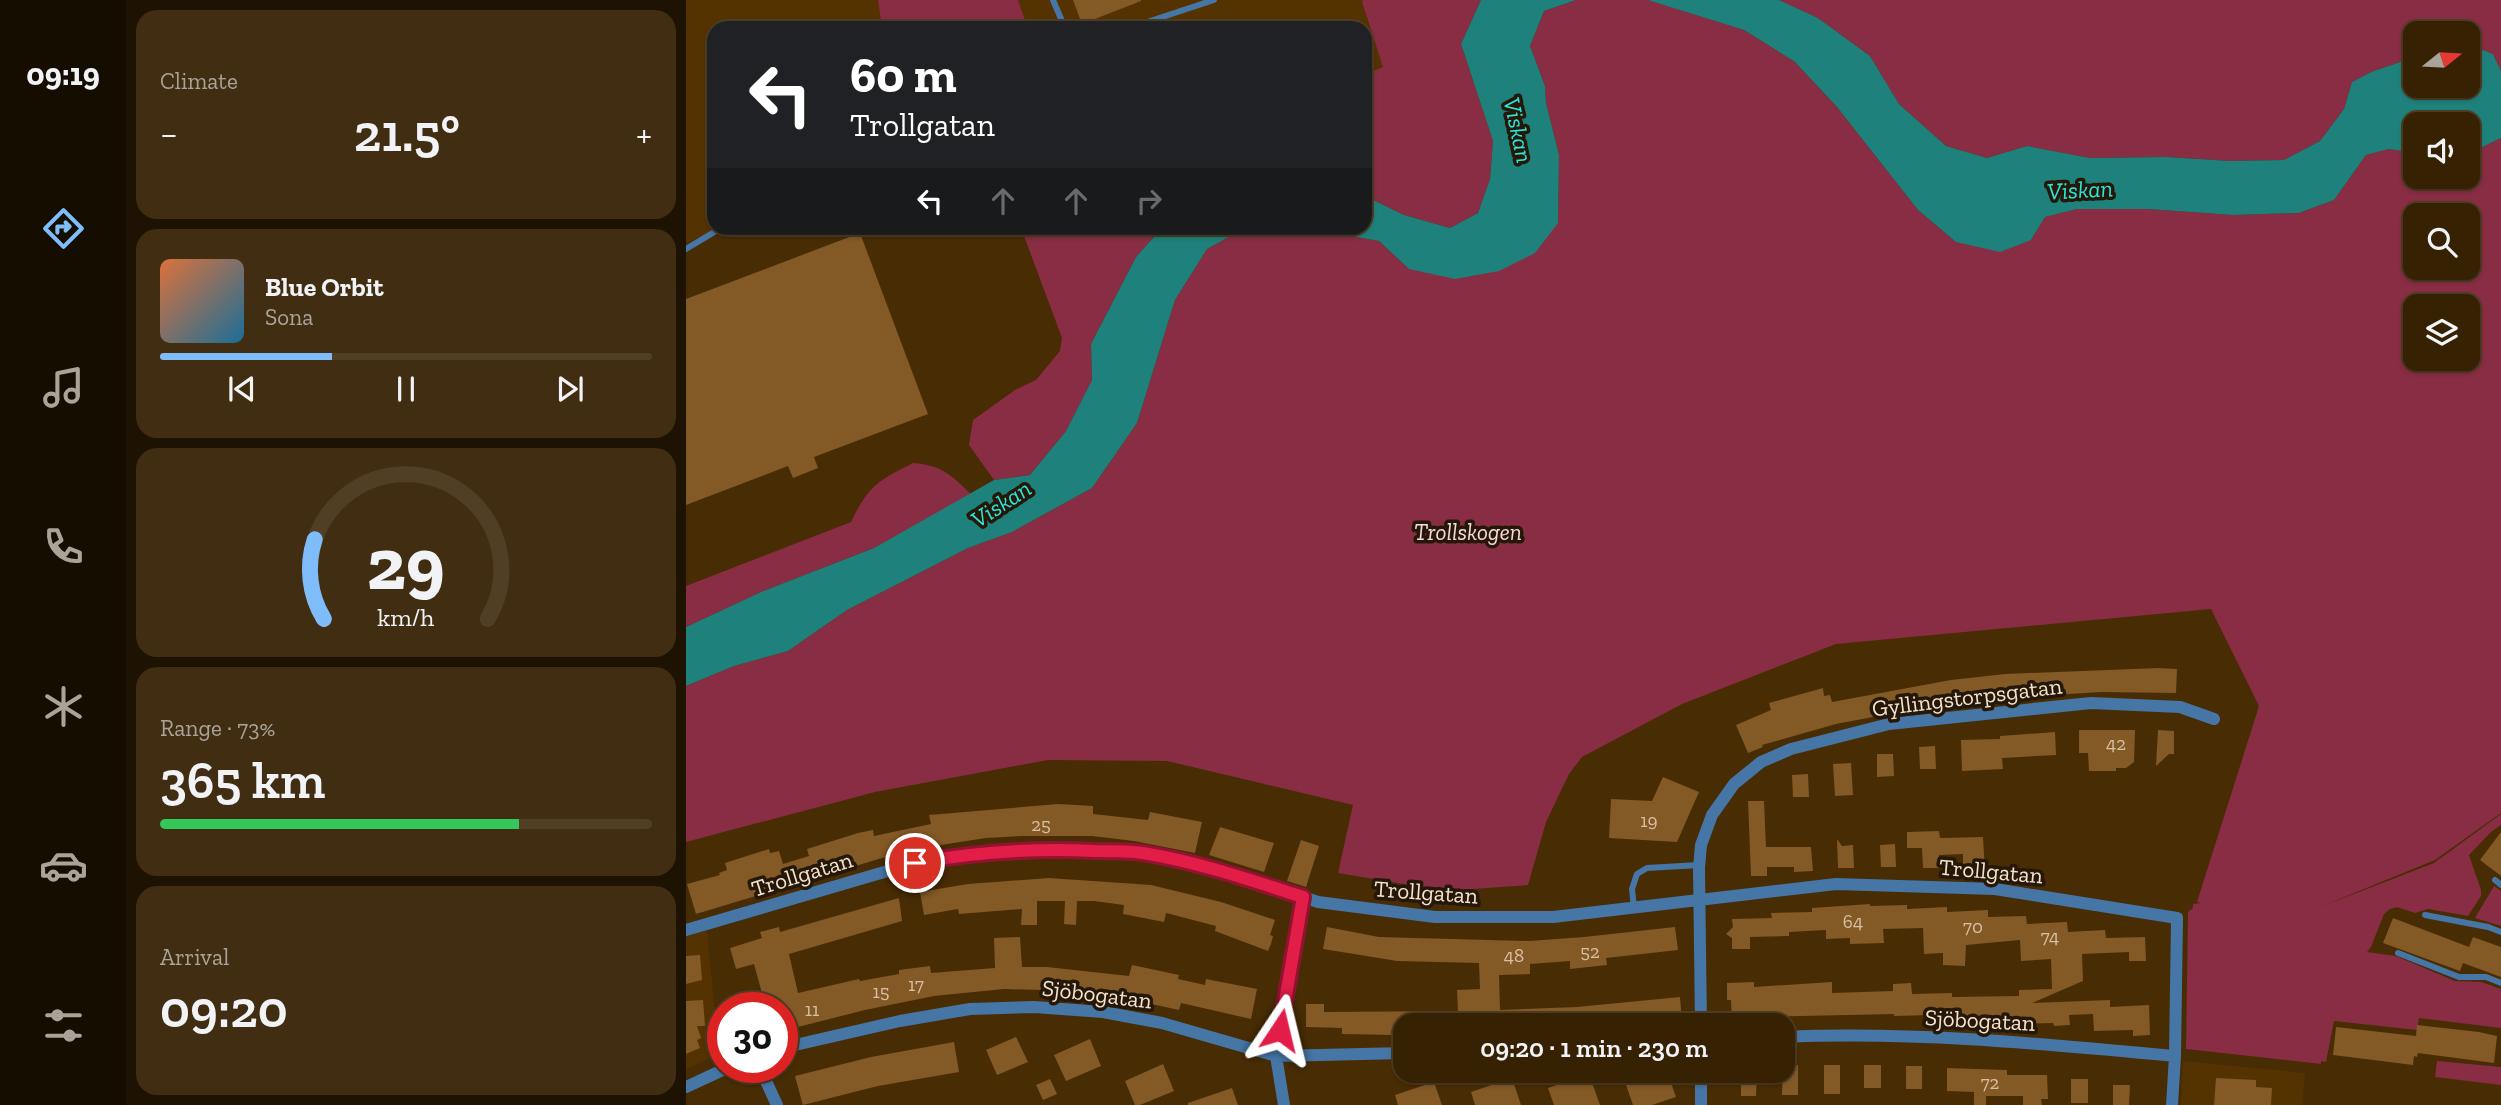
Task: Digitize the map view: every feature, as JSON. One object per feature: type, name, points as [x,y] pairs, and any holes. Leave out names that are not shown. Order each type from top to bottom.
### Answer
[{"type":"street","name":"Gyllingstorpsgatan","points":[[1701,1013],[1701,845],[1712,815],[1734,784],[1761,762],[1791,749],[1889,724],[2091,703],[2180,707],[2214,719]]},
{"type":"street","name":"Trollgatan","points":[[686,930],[915,863],[967,853],[1063,849],[1142,853],[1215,868],[1318,902],[1435,917],[1553,917],[1836,884],[1982,888],[2177,918],[2175,1056]]},
{"type":"street","points":[[1284,1105],[1276,1056],[1303,897]]},
{"type":"street","name":"Sjöbogatan","points":[[798,1044],[900,1021],[970,1009],[1034,1007],[1102,1012],[1162,1023],[1276,1056],[1393,1054]]},
{"type":"street","name":"Sjöbogatan","points":[[1795,1036],[1827,1035],[2020,1042],[2175,1056]]},
{"type":"street","points":[[2172,1105],[2175,1056]]},
{"type":"street","points":[[686,1087],[707,1077]]},
{"type":"street","points":[[767,1083],[777,1105]]},
{"type":"street","points":[[1701,1083],[1701,1105]]},
{"type":"lane","points":[[1053,0],[1062,21]]},
{"type":"lane","points":[[1150,21],[1214,0]]},
{"type":"lane","points":[[686,249],[709,235]]},
{"type":"lane","points":[[1633,908],[1632,889],[1637,874],[1647,868],[1699,865]]},
{"type":"lane","points":[[2425,915],[2501,932]]},
{"type":"lane","points":[[2398,953],[2459,977],[2486,977],[2501,983]]},
{"type":"shaded area","points":[[686,0],[878,0],[881,21],[707,21],[707,234],[686,243]]},
{"type":"shaded area","points":[[1018,0],[1363,0],[1368,21],[1026,21]]},
{"type":"shaded area","points":[[1372,33],[1383,67],[1372,71]]},
{"type":"shaded area","points":[[707,930],[713,992],[707,992],[707,1059],[686,1069],[686,937]]},
{"type":"shaded area","points":[[2183,1061],[2305,1073],[2302,1105],[2181,1105]]},
{"type":"green space","points":[[878,0],[1018,0],[1026,21],[881,21]]},
{"type":"green space","points":[[1481,0],[1461,44],[1493,141],[1490,179],[1478,213],[1450,228],[1404,215],[1372,199],[1372,71],[1383,67],[1372,33],[1372,21],[1368,21],[1362,2]]},
{"type":"green space","name":"Trollskogen","points":[[1576,0],[1648,0],[1744,30],[1795,62],[1837,107],[1918,210],[1956,242],[2031,240],[2045,217],[2077,209],[2148,209],[2233,215],[2299,213],[2334,200],[2366,155],[2389,149],[2403,151],[2403,189],[2480,189],[2480,148],[2501,138],[2501,813],[2435,860],[2320,907],[2434,863],[2501,814],[2501,825],[2469,855],[2481,896],[2468,916],[2428,909],[2415,913],[2397,907],[2390,909],[2384,914],[2367,952],[2396,956],[2455,981],[2481,982],[2501,989],[2501,1028],[2419,1018],[2417,1030],[2334,1021],[2326,1062],[2321,1061],[2321,1064],[2186,1049],[2188,912],[2193,908],[2193,904],[2201,903],[2197,902],[2259,706],[2211,609],[1836,644],[1682,704],[1582,757],[1569,774],[1546,822],[1528,885],[1445,891],[1338,873],[1353,805],[1167,761],[1048,760],[875,792],[686,842],[686,686],[734,666],[788,651],[847,610],[968,548],[1012,532],[1092,488],[1137,423],[1175,300],[1207,249],[1232,235],[1345,235],[1379,241],[1409,269],[1558,223],[1559,155],[1546,103],[1545,86],[1530,46],[1544,11]]},
{"type":"green space","points":[[1779,0],[2501,0],[2501,71],[2493,54],[2480,49],[2480,21],[2403,21],[2403,61],[2352,82],[2344,109],[2320,141],[2284,160],[2090,158],[2027,146],[1987,158],[1946,146],[1899,104],[1870,56],[1818,18]]},
{"type":"green space","points":[[1024,235],[1156,235],[1136,257],[1091,344],[1092,380],[1066,431],[1030,475],[994,480],[969,445],[973,420],[1015,390],[1036,380],[1060,351],[1062,338]]},
{"type":"green space","points":[[913,463],[932,466],[945,472],[971,494],[874,548],[761,592],[686,627],[686,586],[851,522],[863,500],[876,485]]},
{"type":"green space","points":[[2494,886],[2501,891],[2501,926],[2475,918]]},
{"type":"green space","points":[[2437,1061],[2501,1067],[2501,1085],[2435,1077]]},
{"type":"water","name":"Viskan","points":[[1481,0],[1576,0],[1544,11],[1530,46],[1545,86],[1546,103],[1559,155],[1558,223],[1535,253],[1499,271],[1455,279],[1409,269],[1379,241],[1345,235],[1372,235],[1372,199],[1404,215],[1450,228],[1478,213],[1490,179],[1493,141],[1461,44]]},
{"type":"water","name":"Viskan","points":[[1648,0],[1779,0],[1818,18],[1870,56],[1899,104],[1946,146],[1987,158],[2027,146],[2090,158],[2284,160],[2320,141],[2344,109],[2352,82],[2403,61],[2403,98],[2480,98],[2480,49],[2493,54],[2501,71],[2501,138],[2480,148],[2480,112],[2403,112],[2403,151],[2389,149],[2366,155],[2334,200],[2299,213],[2233,215],[2148,209],[2077,209],[2045,217],[2031,240],[2000,252],[1956,242],[1918,210],[1837,107],[1795,62],[1744,30]]},
{"type":"water","name":"Viskan","points":[[1156,235],[1232,235],[1207,249],[1175,300],[1137,423],[1092,488],[1012,532],[968,548],[847,610],[788,651],[734,666],[686,686],[686,627],[761,592],[874,548],[994,480],[1030,475],[1066,431],[1092,380],[1091,344],[1136,257]]},
{"type":"building","points":[[1073,0],[1141,0],[1090,21],[1081,21]]},
{"type":"building","points":[[861,235],[928,414],[814,457],[818,468],[793,478],[788,466],[686,505],[686,299]]},
{"type":"building","points":[[2177,669],[2176,693],[2101,692],[2006,698],[1910,710],[1836,724],[1762,745],[1763,747],[1748,753],[1736,725],[1771,710],[1769,703],[1823,688],[1824,696],[1830,695],[1832,702],[1951,680],[2005,674]]},
{"type":"building","points":[[2079,730],[2135,730],[2134,762],[2126,768],[2116,768],[2116,771],[2089,771],[2088,753],[2079,753]]},
{"type":"building","points":[[2158,730],[2174,731],[2174,754],[2169,754],[2156,766]]},
{"type":"building","points":[[2055,732],[2056,755],[2002,758],[2003,769],[1962,771],[1961,740],[2000,739],[2000,736]]},
{"type":"building","points":[[1935,746],[1936,769],[1920,769],[1919,747]]},
{"type":"building","points":[[1877,754],[1893,754],[1894,776],[1877,777]]},
{"type":"building","points":[[1851,763],[1853,795],[1835,796],[1833,764]]},
{"type":"building","points":[[1808,774],[1809,797],[1793,797],[1792,775]]},
{"type":"building","points":[[1663,777],[1699,792],[1677,842],[1609,838],[1611,799],[1652,801]]},
{"type":"building","points":[[1748,801],[1764,801],[1766,847],[1811,847],[1813,871],[1794,872],[1794,867],[1767,867],[1767,876],[1751,876]]},
{"type":"building","points":[[1058,804],[1093,806],[1093,814],[1148,820],[1150,812],[1202,822],[1195,853],[1092,836],[986,838],[915,849],[696,914],[687,884],[720,875],[719,873],[727,870],[725,863],[769,849],[770,853],[779,851],[783,864],[809,856],[807,849],[858,833],[873,830],[874,836],[931,824],[929,815]]},
{"type":"building","points":[[1220,827],[1274,843],[1264,872],[1209,855]]},
{"type":"building","points":[[1939,831],[1940,838],[1983,837],[1985,872],[1963,873],[1963,854],[1939,855],[1939,868],[1923,868],[1922,848],[1907,848],[1907,832]]},
{"type":"building","points":[[2501,832],[2501,876],[2480,860]]},
{"type":"building","points":[[1837,839],[1842,846],[1853,845],[1854,868],[1838,868]]},
{"type":"building","points":[[1301,840],[1319,846],[1306,887],[1287,881]]},
{"type":"building","points":[[1895,844],[1896,867],[1881,867],[1880,845]]},
{"type":"building","points":[[1049,878],[1151,885],[1221,902],[1275,920],[1270,935],[1273,936],[1271,944],[1268,951],[1215,931],[1216,926],[1166,913],[1164,922],[1123,914],[1124,905],[1094,901],[1077,901],[1076,925],[1064,924],[1065,901],[1037,901],[1037,925],[1021,925],[1022,909],[959,914],[958,909],[924,915],[920,892],[968,884]]},
{"type":"building","points":[[899,898],[902,921],[789,954],[798,992],[762,992],[754,964],[736,969],[730,948],[762,938],[760,932],[779,927],[780,932]]},
{"type":"building","points":[[1870,904],[1907,905],[1907,909],[1947,907],[1947,912],[1988,910],[1988,917],[2026,916],[2027,924],[2067,922],[2068,932],[2105,930],[2106,938],[2145,937],[2146,961],[2129,961],[2129,952],[2082,954],[2083,981],[2032,1003],[2110,1000],[2110,1007],[2149,1005],[2150,1035],[2133,1036],[2133,1030],[2094,1031],[2093,1014],[2069,1015],[2070,1025],[2054,1026],[2053,1023],[2011,1024],[2011,1018],[1933,1019],[1933,1015],[1795,1016],[1795,1013],[1732,1013],[1731,1000],[1727,1000],[1727,983],[1754,982],[1754,987],[1832,982],[1832,993],[1893,991],[1893,984],[1911,983],[1912,994],[1952,993],[1952,997],[2019,996],[2019,990],[2052,989],[2051,959],[2021,961],[2020,940],[1966,945],[1965,966],[1943,965],[1943,953],[1924,954],[1923,928],[1883,929],[1884,943],[1850,944],[1850,938],[1826,939],[1826,930],[1789,932],[1789,936],[1750,937],[1750,949],[1732,949],[1732,938],[1726,934],[1733,927],[1732,919],[1772,918],[1771,913],[1812,912],[1812,908]]},
{"type":"building","points":[[2393,918],[2469,947],[2473,937],[2501,947],[2501,977],[2463,963],[2460,971],[2383,943]]},
{"type":"building","points":[[1327,927],[1379,937],[1529,941],[1675,927],[1678,950],[1606,958],[1607,965],[1570,969],[1570,961],[1530,964],[1530,974],[1499,975],[1500,1010],[1577,1007],[1680,997],[1681,1013],[1393,1013],[1393,1035],[1342,1034],[1342,1028],[1306,1027],[1306,1004],[1324,1004],[1324,1012],[1458,1011],[1457,990],[1480,989],[1479,963],[1397,961],[1323,949]]},
{"type":"building","points":[[1020,937],[1022,967],[1129,976],[1132,965],[1179,975],[1178,979],[1205,985],[1206,979],[1257,989],[1251,1019],[1181,1003],[1179,1010],[1110,995],[1004,989],[934,996],[798,1027],[798,993],[859,979],[860,981],[899,974],[899,970],[930,966],[931,973],[995,968],[994,938]]},
{"type":"building","points":[[700,955],[702,980],[686,984],[686,956]]},
{"type":"building","points":[[703,1000],[705,1026],[697,1026],[701,1038],[697,1040],[700,1048],[686,1054],[686,1001]]},
{"type":"building","points":[[2417,1025],[2497,1036],[2494,1063],[2418,1053],[2417,1057],[2414,1056],[2413,1065],[2333,1055],[2336,1027],[2416,1036]]},
{"type":"building","points":[[1016,1037],[1028,1062],[997,1075],[986,1050]]},
{"type":"building","points":[[1090,1039],[1101,1066],[1066,1081],[1054,1055]]},
{"type":"building","points":[[954,1042],[959,1072],[878,1086],[803,1105],[797,1083],[798,1075],[871,1057]]},
{"type":"building","points":[[1163,1064],[1174,1091],[1135,1105],[1125,1081]]},
{"type":"building","points":[[1795,1065],[1798,1065],[1798,1095],[1782,1095],[1782,1083],[1795,1083]]},
{"type":"building","points":[[1824,1065],[1840,1065],[1840,1094],[1824,1094]]},
{"type":"building","points":[[1864,1065],[1881,1065],[1881,1088],[1864,1088]]},
{"type":"building","points":[[1906,1066],[1922,1066],[1922,1089],[1906,1089]]},
{"type":"building","points":[[1947,1068],[2007,1070],[2007,1075],[2047,1075],[2048,1099],[2041,1099],[2042,1105],[2023,1105],[2023,1096],[1986,1096],[1986,1105],[1974,1105],[1974,1092],[1947,1091]]},
{"type":"building","points":[[2216,1078],[2256,1080],[2256,1087],[2272,1088],[2271,1105],[2214,1105]]},
{"type":"building","points":[[1050,1079],[1057,1094],[1043,1100],[1036,1085]]},
{"type":"building","points":[[2071,1079],[2088,1079],[2088,1103],[2071,1103]]},
{"type":"building","points":[[1434,1083],[1442,1105],[1398,1105],[1395,1095]]},
{"type":"building","points":[[1497,1083],[1514,1083],[1521,1105],[1475,1105],[1471,1092]]},
{"type":"building","points":[[1563,1083],[1592,1083],[1600,1105],[1554,1105],[1548,1088]]},
{"type":"building","points":[[1625,1083],[1671,1083],[1676,1097],[1652,1105],[1633,1105]]},
{"type":"building","points":[[1741,1083],[1757,1083],[1756,1096],[1741,1096]]},
{"type":"building","points":[[2113,1085],[2130,1085],[2129,1105],[2113,1105]]},
{"type":"building","points":[[1232,1088],[1238,1105],[1188,1105],[1188,1103]]},
{"type":"route","points":[[915,863],[967,853],[1002,851],[1063,849],[1142,853],[1215,868],[1303,897],[1280,1030]]}]
